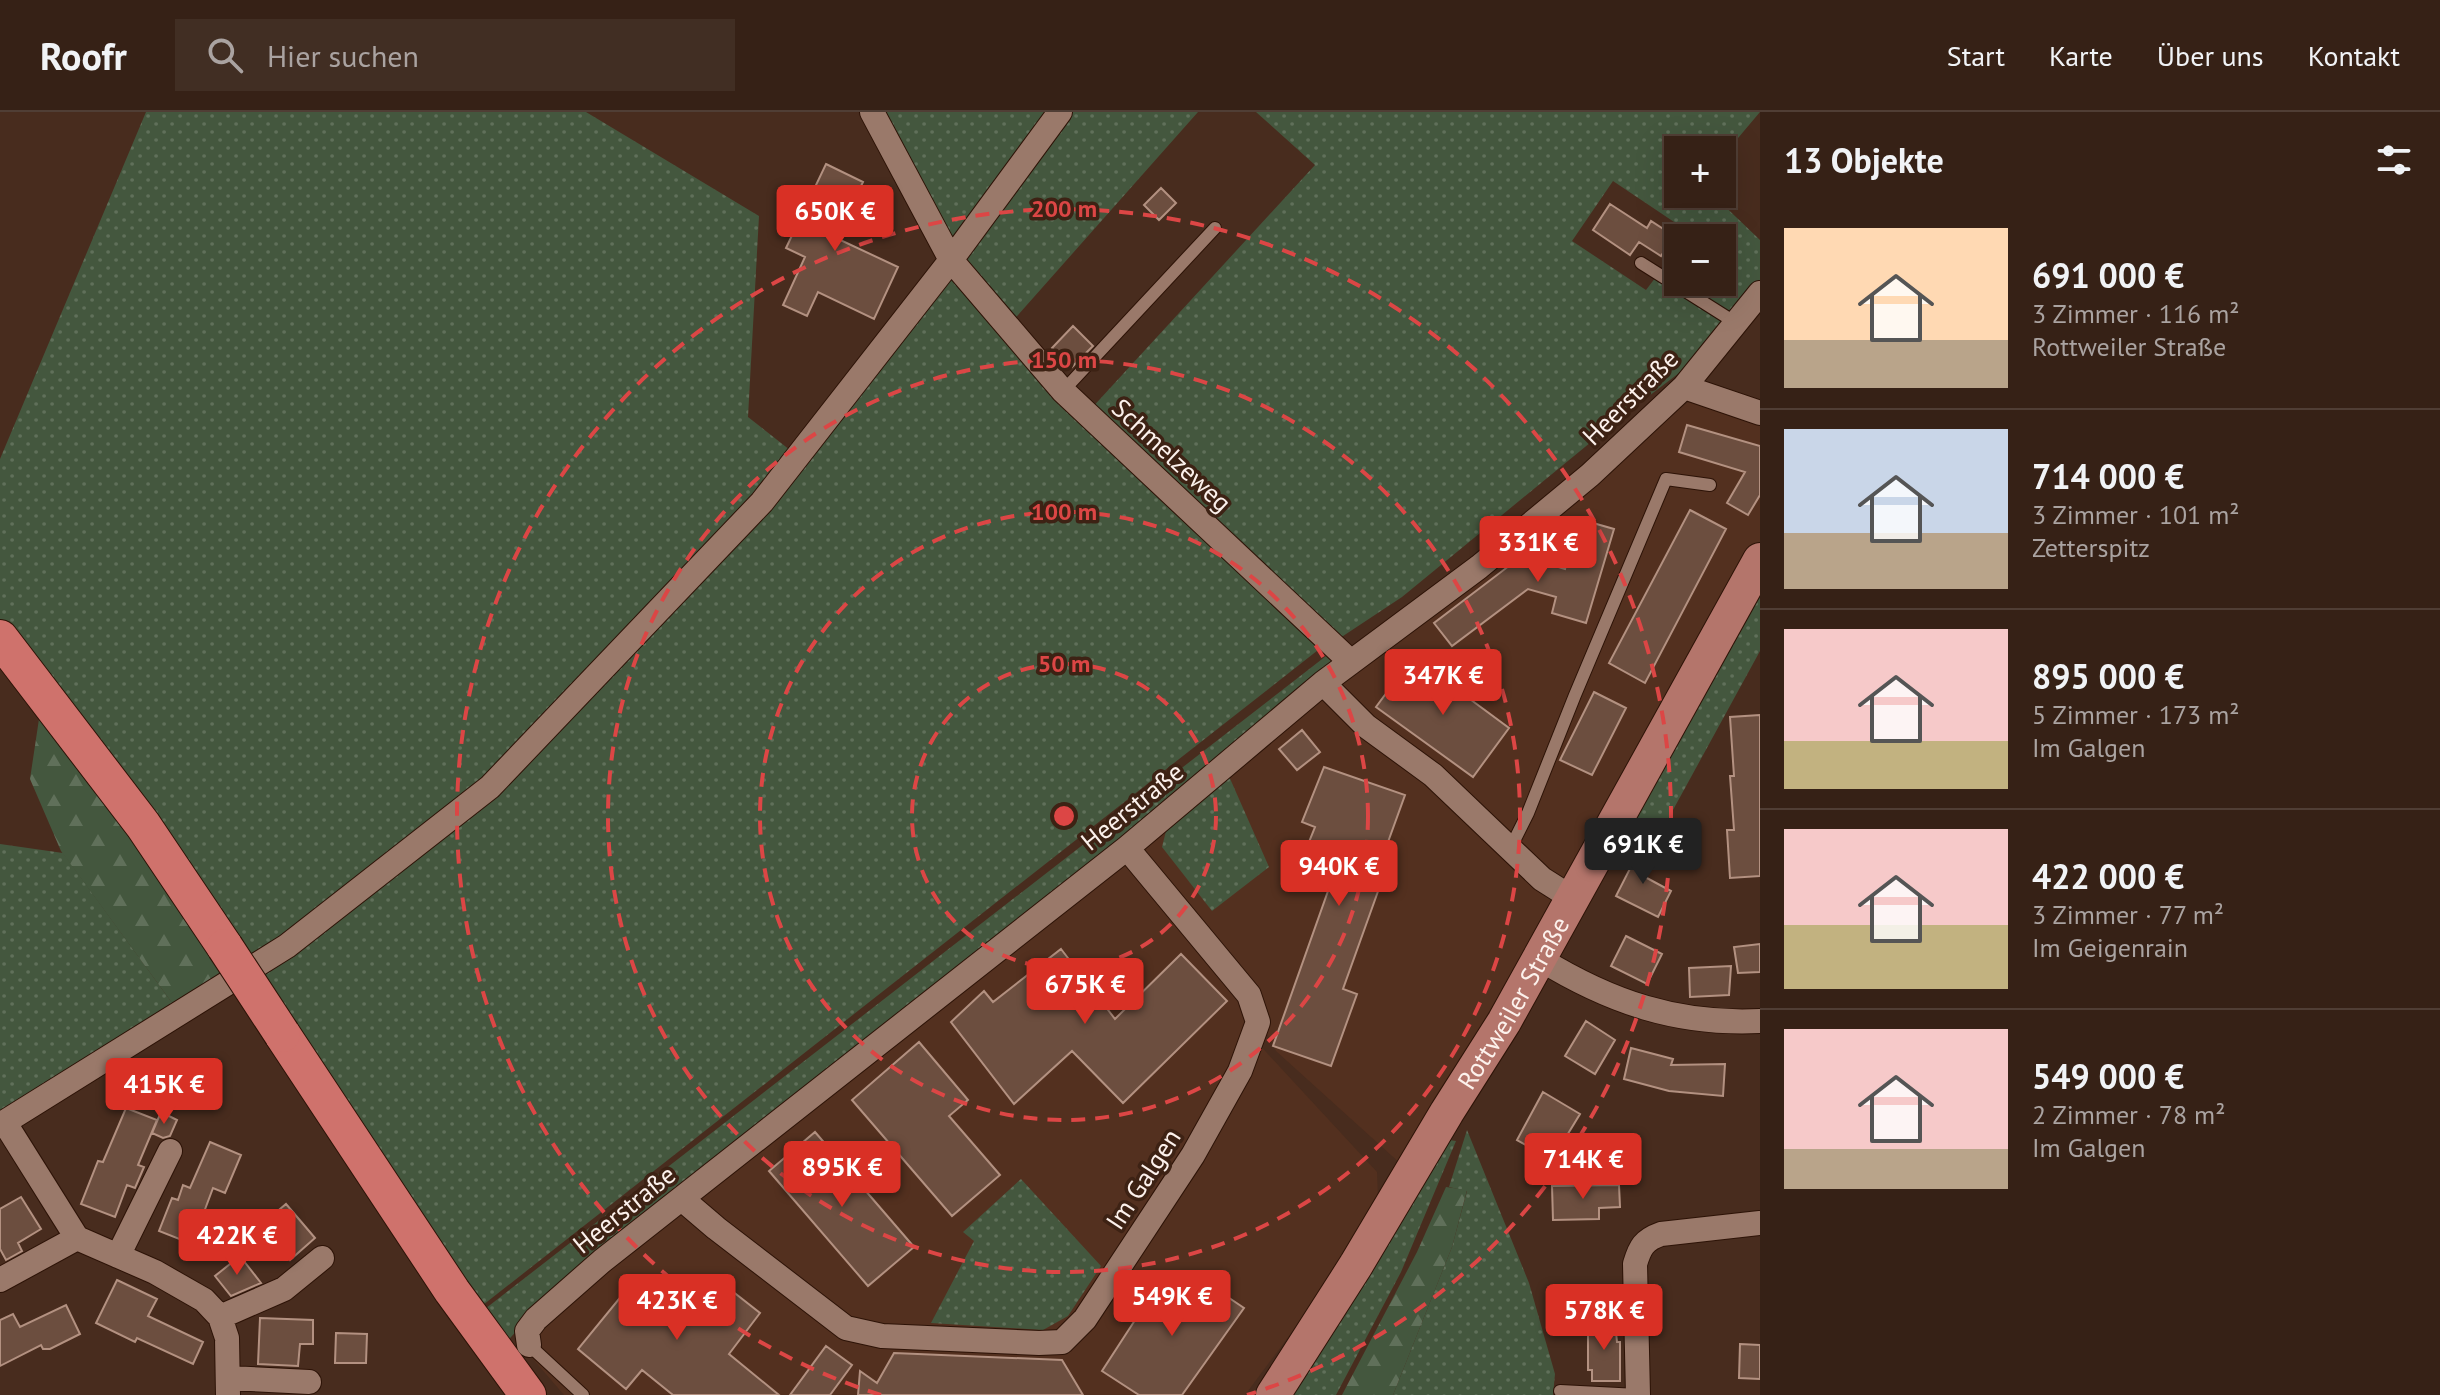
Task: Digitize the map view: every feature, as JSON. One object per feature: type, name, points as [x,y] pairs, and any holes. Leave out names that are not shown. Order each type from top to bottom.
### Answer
[{"type":"main road","points":[[0,638],[143,825],[452,1291],[513,1349],[528,1395]]},
{"type":"street","name":"Schmelzeweg","points":[[872,112],[951,260],[1063,391],[1351,662]]},
{"type":"street","points":[[309,1382],[229,1386],[227,1338],[220,1317],[204,1300],[155,1272],[77,1238],[3,1124],[287,946],[490,787],[762,502],[951,260],[1060,112]]},
{"type":"street","name":"Heerstraße","points":[[513,1349],[536,1319],[602,1261],[1127,848],[1323,683],[1490,558],[1590,475],[1684,387],[1760,293]]},
{"type":"street","points":[[1684,387],[1760,413]]},
{"type":"street","name":"Rottweiler Straße","points":[[1273,1395],[1379,1227],[1540,959],[1760,560]]},
{"type":"street","points":[[1323,683],[1366,726],[1433,775],[1542,879],[1572,898]]},
{"type":"street","name":"Im Galgen","points":[[682,1199],[846,1328],[882,1336],[1062,1342],[1085,1319],[1193,1155],[1240,1071],[1258,1022],[1249,995],[1127,848]]},
{"type":"street","points":[[1540,959],[1619,1000],[1677,1017],[1760,1021]]},
{"type":"street","points":[[118,1256],[170,1151]]},
{"type":"street","points":[[1638,1395],[1635,1264],[1640,1247],[1649,1238],[1661,1234],[1760,1223]]},
{"type":"street","points":[[0,1280],[77,1238]]},
{"type":"street","points":[[220,1317],[284,1289],[322,1258]]},
{"type":"lane","points":[[1063,391],[1215,228]]},
{"type":"lane","points":[[1641,263],[1736,323]]},
{"type":"lane","points":[[1511,847],[1528,813],[1666,479],[1710,485]]},
{"type":"lane","points":[[513,1349],[583,1395]]},
{"type":"lane","points":[[1560,1391],[1638,1395]]},
{"type":"shaded area","points":[[1692,399],[1760,421],[1760,548],[1402,1165],[1276,1051],[1261,1022],[1255,1040],[1377,1172],[1378,1198],[1312,1305],[1245,1395],[564,1395],[515,1338],[711,1178],[1132,848]]},
{"type":"green space","points":[[146,112],[586,112],[759,216],[748,417],[795,454],[489,785],[237,974],[0,641],[0,459]]},
{"type":"green space","points":[[881,112],[1055,112],[952,253]]},
{"type":"green space","points":[[1064,112],[1198,112],[1010,324],[954,260]]},
{"type":"green space","points":[[1256,112],[1760,112],[1736,140],[1736,136],[1664,136],[1664,208],[1727,208],[1760,240],[1760,287],[1704,354],[1624,415],[1402,597],[1334,642],[1089,411],[1315,165]],"holes":[[[1613,181],[1677,224],[1736,224],[1736,296],[1664,296],[1664,266],[1646,290],[1572,241]]]},
{"type":"green space","points":[[951,264],[1327,643],[469,1316],[239,979],[491,790],[763,504]]},
{"type":"green space","points":[[1760,574],[1760,651],[1656,841],[1619,861],[1611,856]]},
{"type":"green space","points":[[1326,656],[1334,664],[1123,846],[524,1323],[496,1353],[472,1319]]},
{"type":"green space","points":[[42,699],[232,978],[178,1011],[61,851],[30,779]]},
{"type":"green space","points":[[1228,774],[1269,867],[1212,911],[1162,847],[1167,827]]},
{"type":"green space","points":[[0,844],[63,853],[178,1011],[0,1120]]},
{"type":"green space","points":[[1467,1130],[1529,1283],[1555,1374],[1553,1395],[1393,1395],[1452,1247],[1467,1191],[1449,1187]]},
{"type":"green space","points":[[1449,1140],[1456,1141],[1401,1272],[1336,1395],[1293,1395]]},
{"type":"green space","points":[[1021,1179],[1101,1266],[1068,1316],[1043,1330],[931,1323],[974,1241],[963,1232]]},
{"type":"green space","points":[[1446,1187],[1467,1190],[1452,1247],[1393,1395],[1342,1395],[1417,1252]]},
{"type":"building","points":[[826,164],[863,182],[836,238],[898,267],[874,319],[818,292],[807,316],[783,305],[805,257],[786,248]]},
{"type":"building","points":[[1161,188],[1176,203],[1159,220],[1144,205]]},
{"type":"building","points":[[1610,204],[1647,228],[1651,221],[1664,229],[1664,251],[1661,256],[1639,242],[1630,255],[1593,230]]},
{"type":"building","points":[[1073,326],[1093,346],[1072,367],[1052,348]]},
{"type":"building","points":[[1687,425],[1760,446],[1760,495],[1748,515],[1727,503],[1745,472],[1679,452]]},
{"type":"building","points":[[1690,510],[1726,529],[1645,683],[1609,663]]},
{"type":"building","points":[[1579,519],[1614,529],[1586,623],[1552,613],[1556,597],[1528,589],[1452,646],[1434,623],[1522,556],[1565,569]]},
{"type":"building","points":[[1413,657],[1509,728],[1473,777],[1376,707]]},
{"type":"building","points":[[1594,692],[1626,708],[1592,775],[1560,760]]},
{"type":"building","points":[[1760,715],[1760,876],[1730,878],[1727,830],[1734,830],[1730,776],[1734,776],[1730,717]]},
{"type":"building","points":[[1302,730],[1320,752],[1297,770],[1279,749]]},
{"type":"building","points":[[1324,767],[1405,795],[1388,842],[1395,844],[1343,989],[1357,994],[1331,1066],[1273,1046],[1339,860],[1307,847],[1315,827],[1302,822]]},
{"type":"building","points":[[1641,847],[1656,855],[1645,877],[1671,891],[1658,917],[1616,896]]},
{"type":"building","points":[[1626,936],[1662,954],[1647,984],[1611,966]]},
{"type":"building","points":[[1760,944],[1760,972],[1738,973],[1734,947]]},
{"type":"building","points":[[1061,949],[1115,1019],[1181,954],[1227,1001],[1123,1103],[1072,1051],[1014,1104],[951,1022],[984,991],[993,1002]]},
{"type":"building","points":[[1731,966],[1729,995],[1690,997],[1689,968]]},
{"type":"building","points":[[1586,1021],[1615,1040],[1595,1074],[1565,1056]]},
{"type":"building","points":[[919,1042],[968,1100],[949,1116],[1000,1175],[952,1216],[852,1100]]},
{"type":"building","points":[[1631,1048],[1673,1059],[1671,1065],[1725,1064],[1723,1096],[1669,1091],[1624,1079]]},
{"type":"building","points":[[1543,1092],[1580,1114],[1552,1160],[1517,1140]]},
{"type":"building","points":[[126,1108],[157,1120],[138,1165],[144,1167],[135,1188],[127,1185],[115,1217],[81,1204],[98,1161],[103,1162]]},
{"type":"building","points":[[161,1112],[177,1120],[170,1136],[163,1138],[152,1133]]},
{"type":"building","points":[[815,1132],[914,1247],[868,1286],[769,1171]]},
{"type":"building","points":[[210,1142],[241,1155],[225,1193],[213,1188],[192,1244],[159,1231],[172,1198],[178,1200],[183,1185],[190,1188]]},
{"type":"building","points":[[1619,1185],[1620,1207],[1599,1208],[1599,1219],[1553,1220],[1552,1186]]},
{"type":"building","points":[[21,1197],[41,1229],[18,1243],[22,1251],[6,1260],[0,1249],[0,1209]]},
{"type":"building","points":[[286,1204],[315,1238],[290,1260],[260,1226]]},
{"type":"building","points":[[240,1256],[261,1283],[231,1296],[215,1276]]},
{"type":"building","points":[[1195,1275],[1244,1308],[1182,1395],[1139,1395],[1102,1371],[1163,1277],[1184,1288]]},
{"type":"building","points":[[713,1276],[760,1313],[729,1354],[779,1395],[673,1395],[642,1370],[626,1389],[578,1349],[637,1277],[683,1315]]},
{"type":"building","points":[[117,1280],[157,1299],[148,1316],[203,1342],[193,1364],[96,1323]]},
{"type":"building","points":[[66,1305],[80,1334],[50,1349],[43,1349],[41,1345],[0,1366],[0,1320],[13,1314],[20,1327]]},
{"type":"building","points":[[260,1318],[313,1320],[313,1344],[300,1344],[298,1366],[258,1364]]},
{"type":"building","points":[[1588,1323],[1615,1323],[1617,1342],[1620,1342],[1620,1381],[1592,1381],[1592,1370],[1588,1370]]},
{"type":"building","points":[[336,1333],[367,1334],[366,1363],[335,1363]]},
{"type":"building","points":[[1740,1344],[1760,1345],[1760,1379],[1739,1378]]},
{"type":"building","points":[[826,1346],[852,1365],[830,1395],[790,1395]]},
{"type":"building","points":[[894,1353],[1062,1360],[1083,1395],[858,1395],[860,1371],[877,1383]]}]
